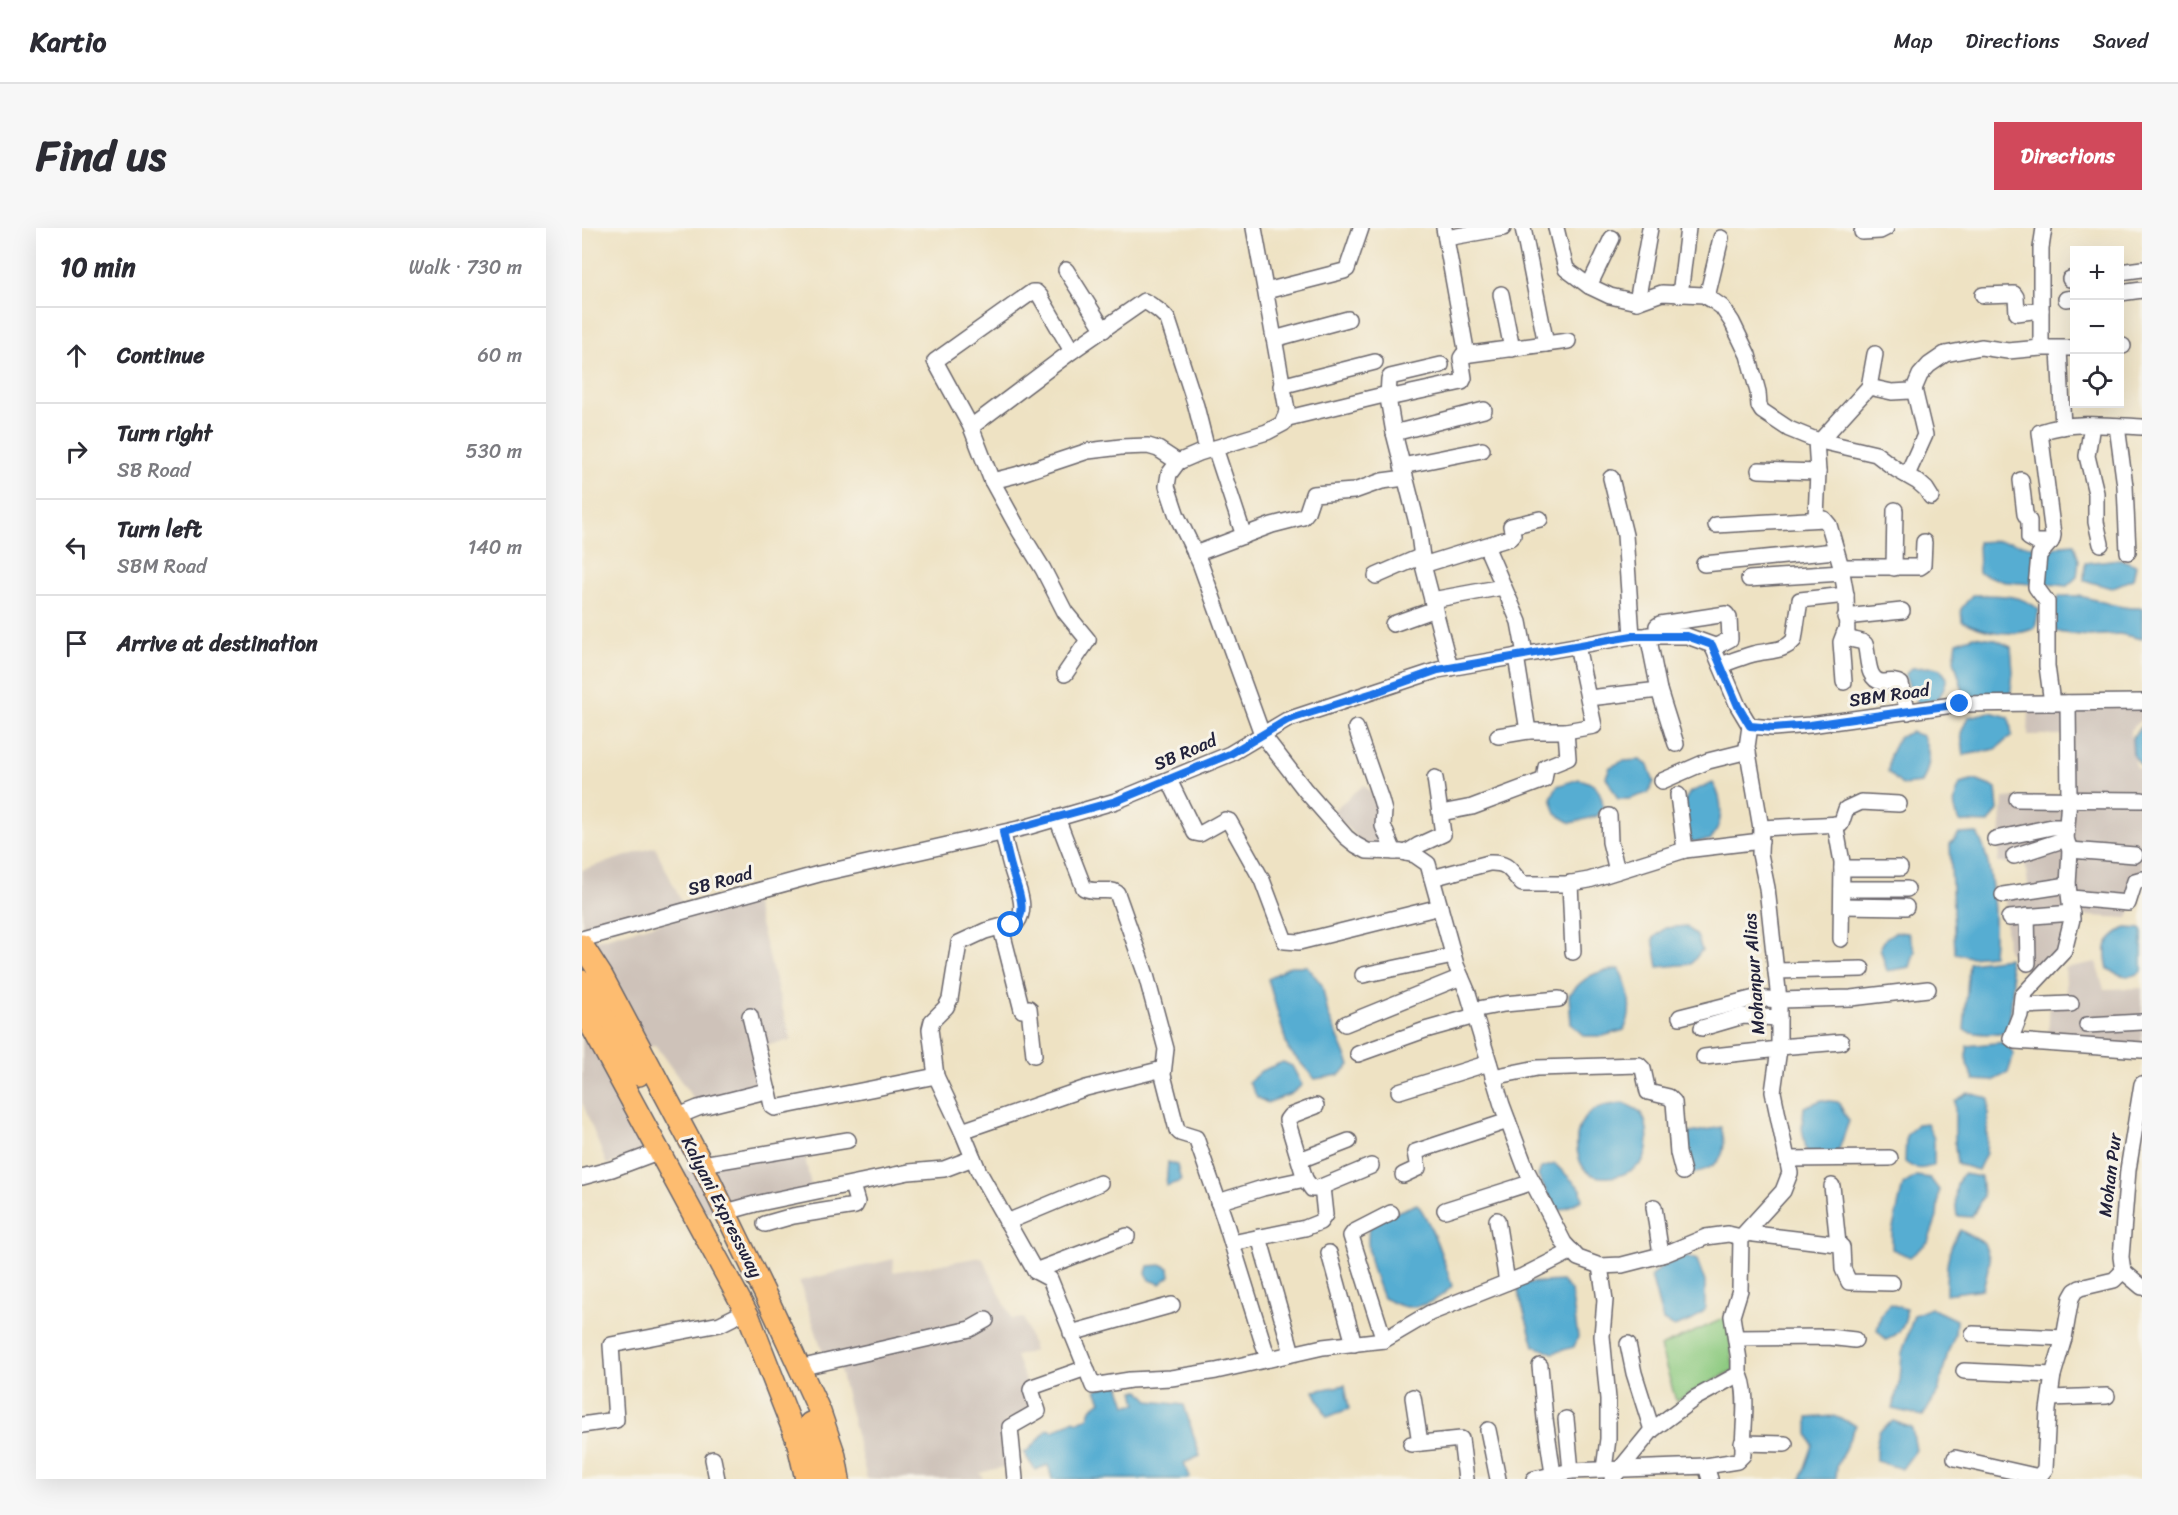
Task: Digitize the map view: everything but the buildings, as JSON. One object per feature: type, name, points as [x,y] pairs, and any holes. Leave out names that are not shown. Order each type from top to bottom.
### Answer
[{"type":"highway","name":"Kalyani Expressway","points":[[582,945],[602,976],[726,1212],[820,1412],[835,1456],[839,1479]]},
{"type":"highway","points":[[582,981],[653,1097],[759,1302],[813,1432],[823,1479]]},
{"type":"highway","points":[[582,1010],[749,1317],[797,1440],[806,1479]]},
{"type":"highway","name":"Kalyani Expressway","points":[[582,1032],[652,1154],[723,1286],[761,1374],[784,1435],[795,1479]]},
{"type":"street","points":[[1254,228],[1287,410],[1284,423],[1267,432],[1211,449],[1179,462],[1169,474],[1167,486],[1177,516],[1195,554],[1262,734],[1305,790],[1346,837],[1367,851],[1400,853],[1422,858],[1428,864],[1453,956],[1474,1013],[1508,1121],[1526,1169],[1564,1243],[1578,1258],[1600,1266],[1622,1265],[1661,1255],[1706,1237],[1728,1234],[1838,1244],[1842,1247],[1843,1269],[1849,1282],[1892,1283]]},
{"type":"street","points":[[1266,291],[1344,271],[1347,269],[1361,228]]},
{"type":"street","points":[[1467,355],[1445,233],[1503,228]]},
{"type":"street","points":[[1523,228],[1546,344]]},
{"type":"street","points":[[1637,302],[1650,228]]},
{"type":"street","points":[[1680,295],[1688,228]]},
{"type":"street","points":[[1862,232],[1880,231],[1886,228]]},
{"type":"street","points":[[2041,348],[2041,248],[2044,228]]},
{"type":"street","points":[[1561,230],[1562,258],[1566,269],[1588,286],[1610,296],[1637,302],[1662,293],[1707,297],[1722,307],[1748,354],[1762,411],[1789,429],[1818,441],[1876,454],[1926,489],[1931,497]]},
{"type":"street","points":[[1588,286],[1612,238]]},
{"type":"street","points":[[1707,297],[1721,238]]},
{"type":"street","points":[[2124,271],[2142,269]]},
{"type":"street","points":[[1066,270],[1104,330]]},
{"type":"street","points":[[2124,292],[2142,290]]},
{"type":"street","points":[[1065,674],[1088,640],[1065,612],[992,481],[971,427],[935,360],[1032,292],[1040,296],[1072,351]]},
{"type":"street","points":[[1501,294],[1512,349]]},
{"type":"street","points":[[1983,295],[2014,294],[2017,313],[2041,310]]},
{"type":"street","points":[[971,427],[1072,351],[1143,301],[1147,302],[1154,309],[1162,312],[1168,320],[1211,449],[1244,536]]},
{"type":"street","points":[[1274,339],[1348,319]]},
{"type":"street","points":[[1284,419],[1462,382],[1464,378],[1462,355],[1568,341]]},
{"type":"street","points":[[1907,475],[1925,435],[1914,389],[1920,375],[1929,365],[1945,354],[1981,347],[2008,351],[2070,348]]},
{"type":"street","points":[[2059,349],[2068,395],[2063,427]]},
{"type":"street","points":[[1816,518],[1818,441],[1869,387],[1875,354]]},
{"type":"street","points":[[1281,386],[1375,362]]},
{"type":"street","points":[[1441,364],[1390,377],[1388,396],[1394,433],[1418,527],[1423,561],[1449,668]]},
{"type":"street","points":[[1869,387],[1892,392],[1914,389]]},
{"type":"street","points":[[1394,433],[1484,410]]},
{"type":"street","points":[[2092,425],[2087,456],[2096,493],[2096,522],[2101,544]]},
{"type":"street","points":[[2052,703],[2046,602],[2036,587],[2039,555],[2053,535],[2039,435],[2042,431],[2063,427],[2092,425],[2142,427]]},
{"type":"street","points":[[2117,426],[2125,486],[2128,552]]},
{"type":"street","points":[[992,481],[1089,451],[1121,447],[1148,446],[1158,449],[1179,462]]},
{"type":"street","points":[[1195,554],[1272,525],[1303,517],[1313,494],[1354,491],[1403,472],[1482,450]]},
{"type":"street","points":[[1759,470],[1818,472]]},
{"type":"street","points":[[1611,478],[1625,535],[1632,636]]},
{"type":"street","points":[[2021,480],[2025,514],[2029,521],[2029,538],[2036,542],[2050,542]]},
{"type":"street","points":[[1894,510],[1894,568]]},
{"type":"street","points":[[1376,576],[1512,537],[1511,527],[1513,525],[1540,519]]},
{"type":"street","points":[[1716,525],[1824,519],[1829,525],[1841,570],[1849,639],[1865,644],[1870,671],[1874,679],[1879,682],[1901,684],[1908,712]]},
{"type":"street","points":[[1749,579],[1841,570],[1918,567],[1923,565],[1924,542]]},
{"type":"street","points":[[1486,546],[1519,622],[1528,731]]},
{"type":"street","points":[[1704,564],[1835,551]]},
{"type":"street","points":[[1393,624],[1433,605],[1503,587]]},
{"type":"street","points":[[1721,665],[1755,653],[1784,648],[1792,643],[1800,600],[1845,595]]},
{"type":"street","points":[[1846,623],[1902,611]]},
{"type":"street","points":[[1676,744],[1659,690],[1652,635],[1660,624],[1726,614],[1729,618],[1730,639],[1713,648],[1738,706],[1750,726]]},
{"type":"street","points":[[1844,682],[1841,642],[1846,623]]},
{"type":"street","name":"SB Road","points":[[582,939],[819,874],[1003,832],[1116,801],[1230,754],[1287,720],[1438,670],[1632,636],[1687,636],[1712,645],[1713,648]]},
{"type":"street","points":[[1498,736],[1528,731],[1566,731],[1594,726],[1577,646]]},
{"type":"street","points":[[1589,698],[1659,690]]},
{"type":"street","name":"SBM Road","points":[[1750,726],[1773,728],[1960,704],[2142,702]]},
{"type":"street","points":[[2068,703],[2070,899],[2064,951],[2022,996],[2020,1015],[2011,1038],[2015,1041],[2142,1050]]},
{"type":"street","name":"Mohanpur Alias","points":[[1744,1235],[1783,1191],[1790,1173],[1773,1092],[1779,1048],[1779,1000],[1761,854],[1761,834],[1748,751],[1750,726]]},
{"type":"street","points":[[1356,728],[1381,800],[1384,811],[1383,826],[1400,853]]},
{"type":"street","points":[[1441,813],[1472,807],[1544,780],[1546,767],[1568,759],[1566,731]]},
{"type":"street","points":[[1662,782],[1708,761],[1748,751]]},
{"type":"street","points":[[1400,853],[1443,834],[1435,778]]},
{"type":"street","points":[[1169,780],[1195,833],[1200,834],[1226,820],[1229,821],[1262,880],[1285,941],[1299,942],[1440,907]]},
{"type":"street","points":[[1678,795],[1685,850]]},
{"type":"street","points":[[2017,799],[2142,800]]},
{"type":"street","points":[[1432,878],[1489,862],[1498,862],[1506,864],[1522,884],[1570,883],[1590,880],[1685,850],[1761,834],[1841,824],[1846,809],[1861,802],[1899,804]]},
{"type":"street","points":[[1609,816],[1610,842],[1617,871]]},
{"type":"street","points":[[1057,818],[1084,888],[1092,891],[1113,890],[1117,893],[1146,975],[1166,1049],[1163,1069],[1176,1130],[1196,1138],[1268,1359]]},
{"type":"street","points":[[1835,824],[1842,868],[1841,939]]},
{"type":"street","points":[[1995,839],[2052,827],[2068,839],[2135,855]]},
{"type":"street","points":[[1003,832],[1021,905],[1020,918],[1017,922],[965,939],[957,946],[950,999],[946,1007],[932,1021],[930,1029],[936,1076],[979,1172],[1007,1222],[1035,1271],[1050,1279],[1093,1386],[1130,1380],[1171,1378],[1323,1347],[1384,1340],[1430,1313],[1508,1282],[1572,1251]]},
{"type":"street","points":[[2014,856],[2068,839]]},
{"type":"street","points":[[1842,868],[1900,868]]},
{"type":"street","points":[[2003,895],[2128,903],[2136,881],[2142,879]]},
{"type":"street","points":[[1570,883],[1573,952]]},
{"type":"street","points":[[1842,889],[1907,889]]},
{"type":"street","points":[[2009,918],[2027,916],[2070,899]]},
{"type":"street","points":[[1842,906],[1906,907]]},
{"type":"street","points":[[2027,916],[2028,963]]},
{"type":"street","points":[[1001,928],[1022,1010],[1029,1008],[1034,1055]]},
{"type":"street","points":[[1364,975],[1453,956]]},
{"type":"street","points":[[1776,971],[1862,969]]},
{"type":"street","points":[[1345,1024],[1461,977]]},
{"type":"street","points":[[1680,1017],[1755,998],[1779,1000],[1851,998],[1928,989]]},
{"type":"street","points":[[1358,1054],[1504,1004],[1559,999]]},
{"type":"street","points":[[2021,1006],[2071,1004]]},
{"type":"street","points":[[1701,1028],[1743,1016],[1779,1018]]},
{"type":"street","points":[[750,1017],[772,1106],[775,1108],[936,1076]]},
{"type":"street","points":[[2087,1025],[2142,1022]]},
{"type":"street","points":[[1704,1057],[1841,1042]]},
{"type":"street","points":[[1399,1091],[1491,1070],[1640,1065],[1648,1092],[1669,1097],[1674,1102],[1678,1153],[1683,1172]]},
{"type":"street","points":[[962,1131],[1086,1088],[1163,1069]]},
{"type":"street","name":"Mohan Pur","points":[[2122,1271],[2121,1257],[2128,1170],[2142,1084]]},
{"type":"street","points":[[676,1117],[698,1108],[768,1091]]},
{"type":"street","points":[[1316,1106],[1287,1118],[1305,1179],[1313,1190],[1371,1166]]},
{"type":"street","points":[[1403,1174],[1418,1168],[1415,1152],[1508,1121]]},
{"type":"street","points":[[702,1164],[848,1140]]},
{"type":"street","points":[[1300,1160],[1349,1141]]},
{"type":"street","points":[[582,1177],[652,1154]]},
{"type":"street","points":[[726,1212],[909,1172],[944,1169],[973,1158]]},
{"type":"street","points":[[1787,1159],[1890,1158]]},
{"type":"street","points":[[1218,1202],[1263,1188],[1305,1179]]},
{"type":"street","points":[[1445,1210],[1533,1182]]},
{"type":"street","points":[[1007,1222],[1100,1183]]},
{"type":"street","points":[[765,1224],[793,1216],[855,1206],[857,1202],[852,1185]]},
{"type":"street","points":[[1832,1186],[1838,1244]]},
{"type":"street","points":[[1232,1244],[1305,1228],[1323,1219],[1326,1210],[1322,1187]]},
{"type":"street","points":[[1654,1207],[1661,1255]]},
{"type":"street","points":[[1384,1340],[1351,1236],[1354,1232],[1391,1213]]},
{"type":"street","points":[[1497,1220],[1508,1282]]},
{"type":"street","points":[[1534,1479],[1571,1471],[1708,1472],[1741,1459],[1743,1455],[1743,1378],[1739,1374],[1732,1316],[1740,1290],[1744,1235]]},
{"type":"street","points":[[1035,1271],[1127,1236]]},
{"type":"street","points":[[1259,1237],[1292,1353]]},
{"type":"street","points":[[1329,1253],[1354,1344]]},
{"type":"street","points":[[1600,1266],[1605,1300],[1602,1336],[1612,1473]]},
{"type":"street","points":[[1955,1458],[2038,1478],[2045,1469],[2053,1375],[2064,1338],[2069,1302],[2075,1291],[2080,1288],[2114,1280],[2122,1271],[2142,1287]]},
{"type":"street","points":[[1071,1333],[1172,1305]]},
{"type":"street","points":[[582,1425],[616,1420],[611,1345],[711,1326],[736,1316]]},
{"type":"street","points":[[799,1368],[970,1329],[986,1320]]},
{"type":"street","points":[[1973,1334],[2064,1338]]},
{"type":"street","points":[[1736,1338],[1828,1337],[1855,1340]]},
{"type":"street","points":[[1628,1344],[1634,1373],[1652,1431]]},
{"type":"street","points":[[1540,1366],[1553,1474]]},
{"type":"street","points":[[1015,1479],[1010,1427],[1038,1411],[1032,1387],[1086,1368]]},
{"type":"street","points":[[1964,1371],[2053,1375]]},
{"type":"street","points":[[1612,1473],[1652,1431],[1695,1398],[1739,1374]]},
{"type":"street","points":[[2050,1398],[2107,1396]]},
{"type":"street","points":[[1413,1397],[1415,1444],[1461,1439],[1466,1479]]},
{"type":"street","points":[[1566,1419],[1571,1471]]},
{"type":"street","points":[[1488,1430],[1498,1479]]},
{"type":"street","points":[[1742,1443],[1785,1444]]},
{"type":"street","points":[[713,1458],[717,1479]]},
{"type":"shaded area","points":[[2142,704],[2142,719],[2130,730],[2136,768],[2142,769],[2142,882],[2128,918],[2070,915],[2052,968],[2017,969],[2017,958],[2007,951],[2005,898],[2029,892],[2025,863],[1998,863],[2003,798],[2068,794],[2069,735],[2028,735],[2029,706]]},
{"type":"shaded area","points":[[1364,785],[1380,801],[1388,845],[1366,846],[1331,812]]},
{"type":"shaded area","points":[[655,847],[684,907],[582,938],[582,870]]},
{"type":"shaded area","points":[[753,898],[791,1040],[754,1048],[765,1086],[698,1105],[655,1045],[624,1058],[582,981],[582,944]]},
{"type":"shaded area","points":[[2096,962],[2104,989],[2142,988],[2142,1052],[2048,1038],[2050,1002],[2067,997],[2065,968]]},
{"type":"shaded area","points":[[597,1035],[657,1145],[607,1165],[582,1102],[582,1039]]},
{"type":"shaded area","points":[[803,1147],[812,1191],[749,1211],[705,1213],[681,1171],[718,1157]]},
{"type":"shaded area","points":[[982,1257],[1012,1319],[1024,1318],[1034,1351],[1016,1356],[1036,1408],[1005,1422],[1010,1465],[980,1473],[983,1479],[867,1479],[836,1354],[823,1353],[799,1281],[894,1259],[893,1272]]},
{"type":"green space","points":[[1727,1317],[1734,1370],[1676,1401],[1660,1347]]},
{"type":"water","points":[[1994,541],[2034,547],[2039,561],[2032,584],[2006,582],[1979,573],[1978,542]]},
{"type":"water","points":[[2074,544],[2079,561],[2077,577],[2067,586],[2047,584],[2041,576],[2043,553],[2061,545]]},
{"type":"water","points":[[2120,559],[2136,565],[2133,579],[2111,588],[2084,580],[2085,563]]},
{"type":"water","points":[[1972,595],[2008,596],[2025,600],[2039,610],[2035,628],[2008,633],[1980,628],[1962,621],[1961,609]]},
{"type":"water","points":[[2060,596],[2081,596],[2120,606],[2142,608],[2142,639],[2120,634],[2088,636],[2056,632],[2051,609]]},
{"type":"water","points":[[1974,636],[1994,639],[2011,647],[2013,672],[2010,697],[1980,700],[1963,691],[1954,660],[1957,642]]},
{"type":"water","points":[[1912,668],[1940,669],[1947,678],[1943,690],[1936,700],[1919,705],[1905,675]]},
{"type":"water","points":[[1990,712],[2009,717],[2012,735],[1996,749],[1964,755],[1961,733],[1968,717]]},
{"type":"water","points":[[2142,726],[2141,766],[2133,755],[2132,738]]},
{"type":"water","points":[[1911,732],[1923,736],[1929,754],[1928,765],[1922,783],[1902,785],[1888,772],[1890,755],[1899,737]]},
{"type":"water","points":[[1640,760],[1648,765],[1654,782],[1648,793],[1629,799],[1618,799],[1606,777],[1610,767],[1623,761]]},
{"type":"water","points":[[1579,779],[1594,785],[1601,797],[1603,808],[1597,816],[1571,823],[1556,814],[1551,798],[1557,786]]},
{"type":"water","points":[[1975,780],[1996,788],[1998,810],[1989,823],[1960,822],[1956,812],[1955,799],[1960,784]]},
{"type":"water","points":[[1713,783],[1721,805],[1718,827],[1710,840],[1692,842],[1686,830],[1682,805],[1690,792]]},
{"type":"water","points":[[1977,833],[1983,845],[1990,876],[1994,909],[1994,941],[1993,955],[1970,957],[1955,953],[1950,844],[1959,834]]},
{"type":"water","points":[[1686,926],[1697,936],[1702,950],[1691,964],[1658,967],[1653,939],[1665,928]]},
{"type":"water","points":[[2125,928],[2142,929],[2142,971],[2125,976],[2108,969],[2106,950],[2109,940]]},
{"type":"water","points":[[1895,932],[1908,933],[1915,951],[1910,967],[1887,971],[1880,948],[1886,938]]},
{"type":"water","points":[[2008,958],[2013,982],[2009,1031],[1986,1034],[1964,1030],[1969,963]]},
{"type":"water","points":[[1290,966],[1307,966],[1322,985],[1328,1014],[1350,1065],[1339,1075],[1315,1079],[1288,1049],[1268,979]]},
{"type":"water","points":[[1619,969],[1629,1000],[1629,1015],[1624,1030],[1603,1036],[1584,1036],[1571,1024],[1569,995],[1580,983],[1591,976],[1603,971]]},
{"type":"water","points":[[2005,1042],[2014,1054],[2008,1073],[1992,1081],[1974,1080],[1967,1064],[1967,1046]]},
{"type":"water","points":[[1283,1062],[1292,1066],[1302,1085],[1291,1094],[1267,1103],[1257,1097],[1249,1082],[1261,1071]]},
{"type":"water","points":[[1968,1093],[1989,1098],[1986,1153],[1978,1170],[1957,1164],[1955,1101]]},
{"type":"water","points":[[1822,1100],[1838,1102],[1849,1121],[1837,1155],[1807,1155],[1802,1128],[1804,1107]]},
{"type":"water","points":[[1624,1103],[1640,1112],[1643,1117],[1648,1139],[1646,1154],[1639,1165],[1624,1174],[1598,1177],[1584,1169],[1580,1161],[1577,1144],[1579,1129],[1582,1122],[1593,1111],[1601,1107]]},
{"type":"water","points":[[1927,1123],[1934,1139],[1934,1165],[1915,1168],[1905,1162],[1906,1136],[1917,1124]]},
{"type":"water","points":[[1721,1127],[1724,1148],[1718,1162],[1704,1170],[1684,1175],[1679,1135]]},
{"type":"water","points":[[1168,1162],[1177,1165],[1181,1181],[1166,1186]]},
{"type":"water","points":[[1555,1164],[1581,1189],[1582,1200],[1557,1212],[1538,1176],[1541,1168]]},
{"type":"water","points":[[1963,1174],[1981,1177],[1983,1196],[1972,1217],[1957,1216],[1956,1188]]},
{"type":"water","points":[[1916,1176],[1930,1178],[1939,1190],[1937,1217],[1928,1242],[1910,1257],[1892,1249],[1892,1232],[1903,1185]]},
{"type":"water","points":[[1417,1204],[1432,1231],[1452,1286],[1431,1301],[1419,1306],[1406,1307],[1383,1298],[1369,1255],[1369,1226]]},
{"type":"water","points":[[1960,1230],[1984,1243],[1990,1260],[1983,1289],[1946,1294],[1949,1253]]},
{"type":"water","points":[[1686,1256],[1697,1260],[1705,1282],[1705,1310],[1693,1320],[1674,1327],[1663,1321],[1651,1276],[1663,1266]]},
{"type":"water","points":[[1163,1265],[1169,1268],[1170,1276],[1160,1284],[1150,1280],[1146,1273],[1148,1266]]},
{"type":"water","points":[[1562,1281],[1571,1291],[1578,1337],[1574,1347],[1553,1353],[1534,1346],[1517,1288],[1526,1283]]},
{"type":"water","points":[[1890,1304],[1906,1309],[1906,1314],[1899,1332],[1886,1340],[1877,1330],[1881,1315]]},
{"type":"water","points":[[1931,1308],[1956,1320],[1955,1335],[1948,1352],[1938,1392],[1923,1416],[1892,1409],[1900,1380],[1902,1353],[1914,1315]]},
{"type":"water","points":[[1119,1384],[1126,1405],[1137,1404],[1134,1391],[1140,1391],[1150,1401],[1184,1405],[1200,1456],[1184,1463],[1190,1477],[1186,1479],[1052,1479],[1048,1465],[1035,1470],[1024,1453],[1048,1429],[1053,1431],[1074,1420],[1078,1422],[1088,1418],[1091,1409],[1101,1401],[1096,1389]]},
{"type":"water","points":[[1345,1385],[1349,1409],[1327,1417],[1314,1391]]},
{"type":"water","points":[[1834,1416],[1856,1425],[1837,1466],[1836,1479],[1801,1479],[1813,1445],[1808,1434],[1808,1418]]},
{"type":"water","points":[[1893,1421],[1912,1428],[1916,1450],[1902,1469],[1876,1461],[1879,1431]]},
{"type":"route","points":[[1011,925],[1020,918],[1021,905],[1018,885],[1012,873],[1003,832],[1116,801],[1230,754],[1287,720],[1438,670],[1622,637],[1659,634],[1687,636],[1712,645],[1738,706],[1750,726],[1773,728],[1810,725],[1960,704]]}]
